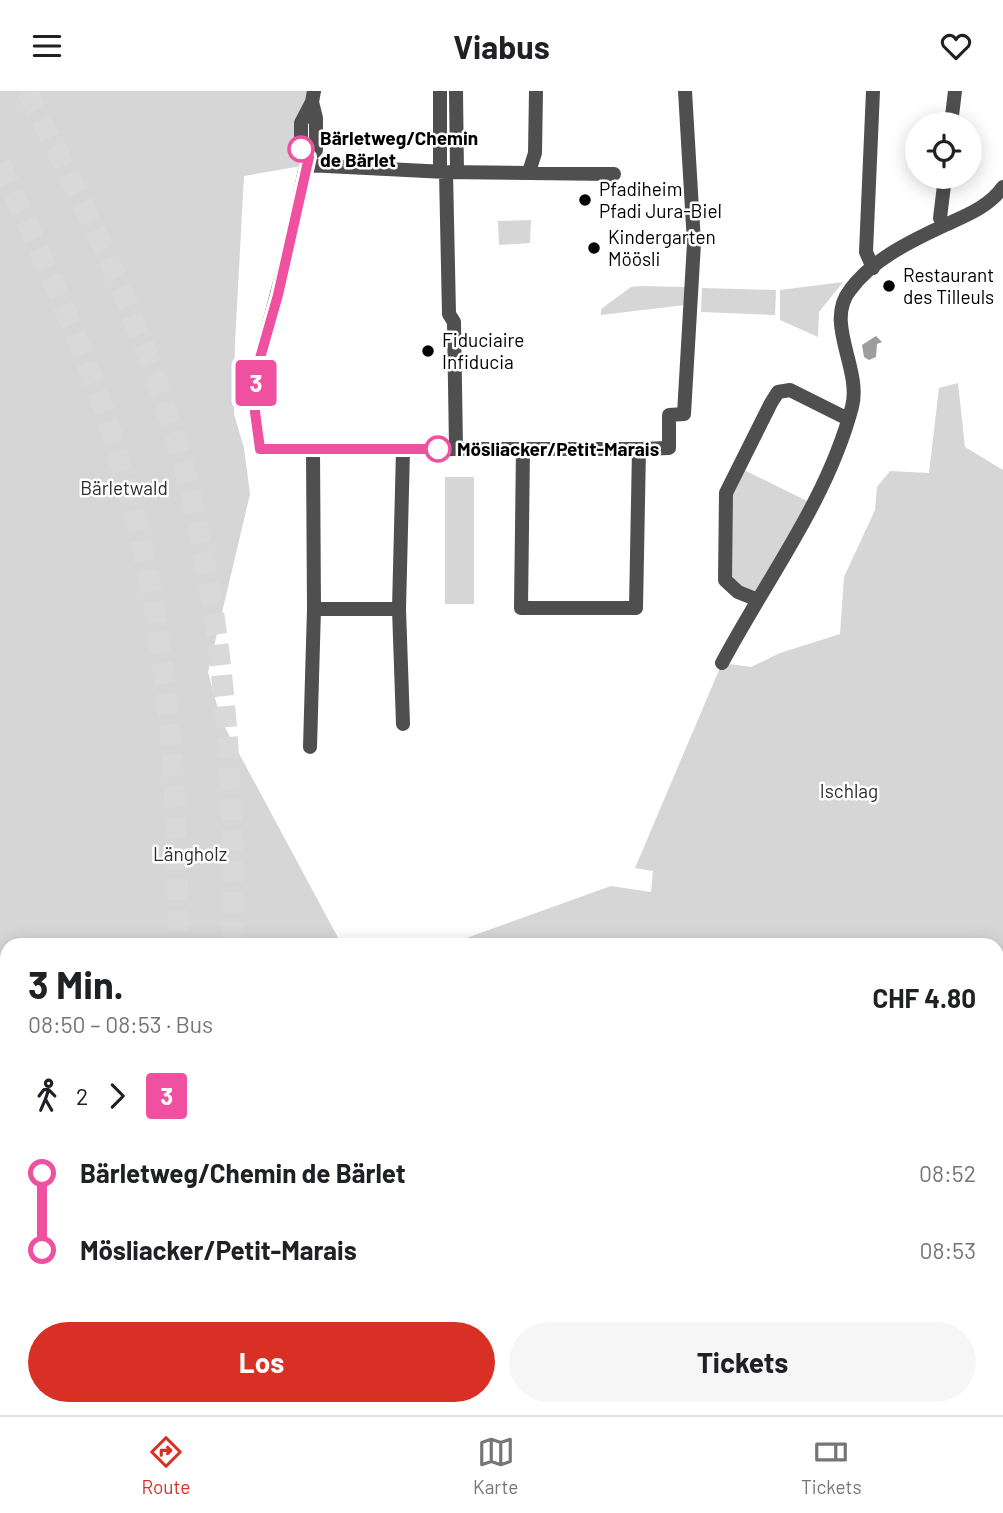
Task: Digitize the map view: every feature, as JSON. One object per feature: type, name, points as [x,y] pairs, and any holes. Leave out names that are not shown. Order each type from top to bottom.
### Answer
[{"type":"street","points":[[440,91],[448,172],[449,314],[454,322],[456,448]]},
{"type":"street","points":[[448,172],[457,91]]},
{"type":"street","points":[[530,172],[535,153],[536,91]]},
{"type":"street","points":[[313,97],[301,123],[301,149],[308,161],[258,368],[255,412],[260,449],[639,450],[669,448],[669,415],[684,414],[693,285],[692,171],[685,91]]},
{"type":"street","points":[[873,91],[866,252],[873,268]]},
{"type":"street","points":[[952,112],[955,91]]},
{"type":"street","points":[[308,161],[448,172],[614,174]]},
{"type":"street","points":[[722,663],[816,500],[848,419],[855,387],[839,312],[849,291],[873,268],[911,242],[981,207],[1003,187]]},
{"type":"street","points":[[943,226],[940,218],[944,189]]},
{"type":"street","points":[[758,600],[738,592],[725,580],[726,493],[778,392],[790,390],[848,419]]},
{"type":"street","points":[[523,449],[521,608],[636,608],[639,450]]},
{"type":"street","points":[[403,450],[399,609],[403,725]]},
{"type":"street","points":[[310,747],[314,609],[313,451]]},
{"type":"street","points":[[314,609],[399,609]]},
{"type":"green space","points":[[0,91],[314,91],[301,123],[307,165],[244,176],[234,414],[244,448],[250,494],[208,672],[221,720],[338,938],[0,938]]},
{"type":"green space","points":[[531,220],[530,243],[499,245],[498,221]]},
{"type":"green space","points":[[843,282],[819,312],[818,337],[780,320],[780,290]]},
{"type":"green space","points":[[631,287],[686,287],[685,305],[601,315],[601,309]]},
{"type":"green space","points":[[702,288],[776,290],[775,315],[701,312]]},
{"type":"green space","name":"Ischlag","points":[[958,383],[965,447],[1003,470],[1003,938],[466,938],[611,886],[651,892],[653,871],[635,868],[722,663],[751,667],[780,653],[840,634],[844,577],[875,510],[877,487],[890,471],[929,473],[939,388]]},
{"type":"green space","points":[[742,469],[811,503],[756,592],[750,593],[730,577],[728,507]]},
{"type":"green space","points":[[445,477],[474,477],[474,604],[445,604]]},
{"type":"shaded area","points":[[876,336],[882,342],[877,344],[876,357],[869,360],[864,357],[862,345]]},
{"type":"tunnel","points":[[27,91],[63,162],[129,307],[179,449],[196,518],[210,588],[227,731],[233,938]]},
{"type":"tunnel","points":[[0,164],[87,364],[116,447],[142,545],[162,658],[168,715],[176,830],[178,938]]},
{"type":"bus line","name":"3","points":[[301,149],[309,157],[278,295],[260,358],[255,389],[256,434],[260,449],[438,449]]},
{"type":"place","name":"Bärletweg/Chemin de Bärlet","points":[[301,149]]},
{"type":"place","name":"Pfadiheim Pfadi Jura-Biel","points":[[585,200]]},
{"type":"place","name":"Kindergarten Möösli","points":[[594,248]]},
{"type":"place","name":"Restaurant des Tilleuls","points":[[889,286]]},
{"type":"place","name":"Fiduciaire Infiducia","points":[[428,351]]},
{"type":"place","name":"Mösliacker/Petit-Marais","points":[[438,449]]},
{"type":"park label","name":"Bärletwald","points":[[124,488]]},
{"type":"park label","name":"Längholz","points":[[190,854]]}]
